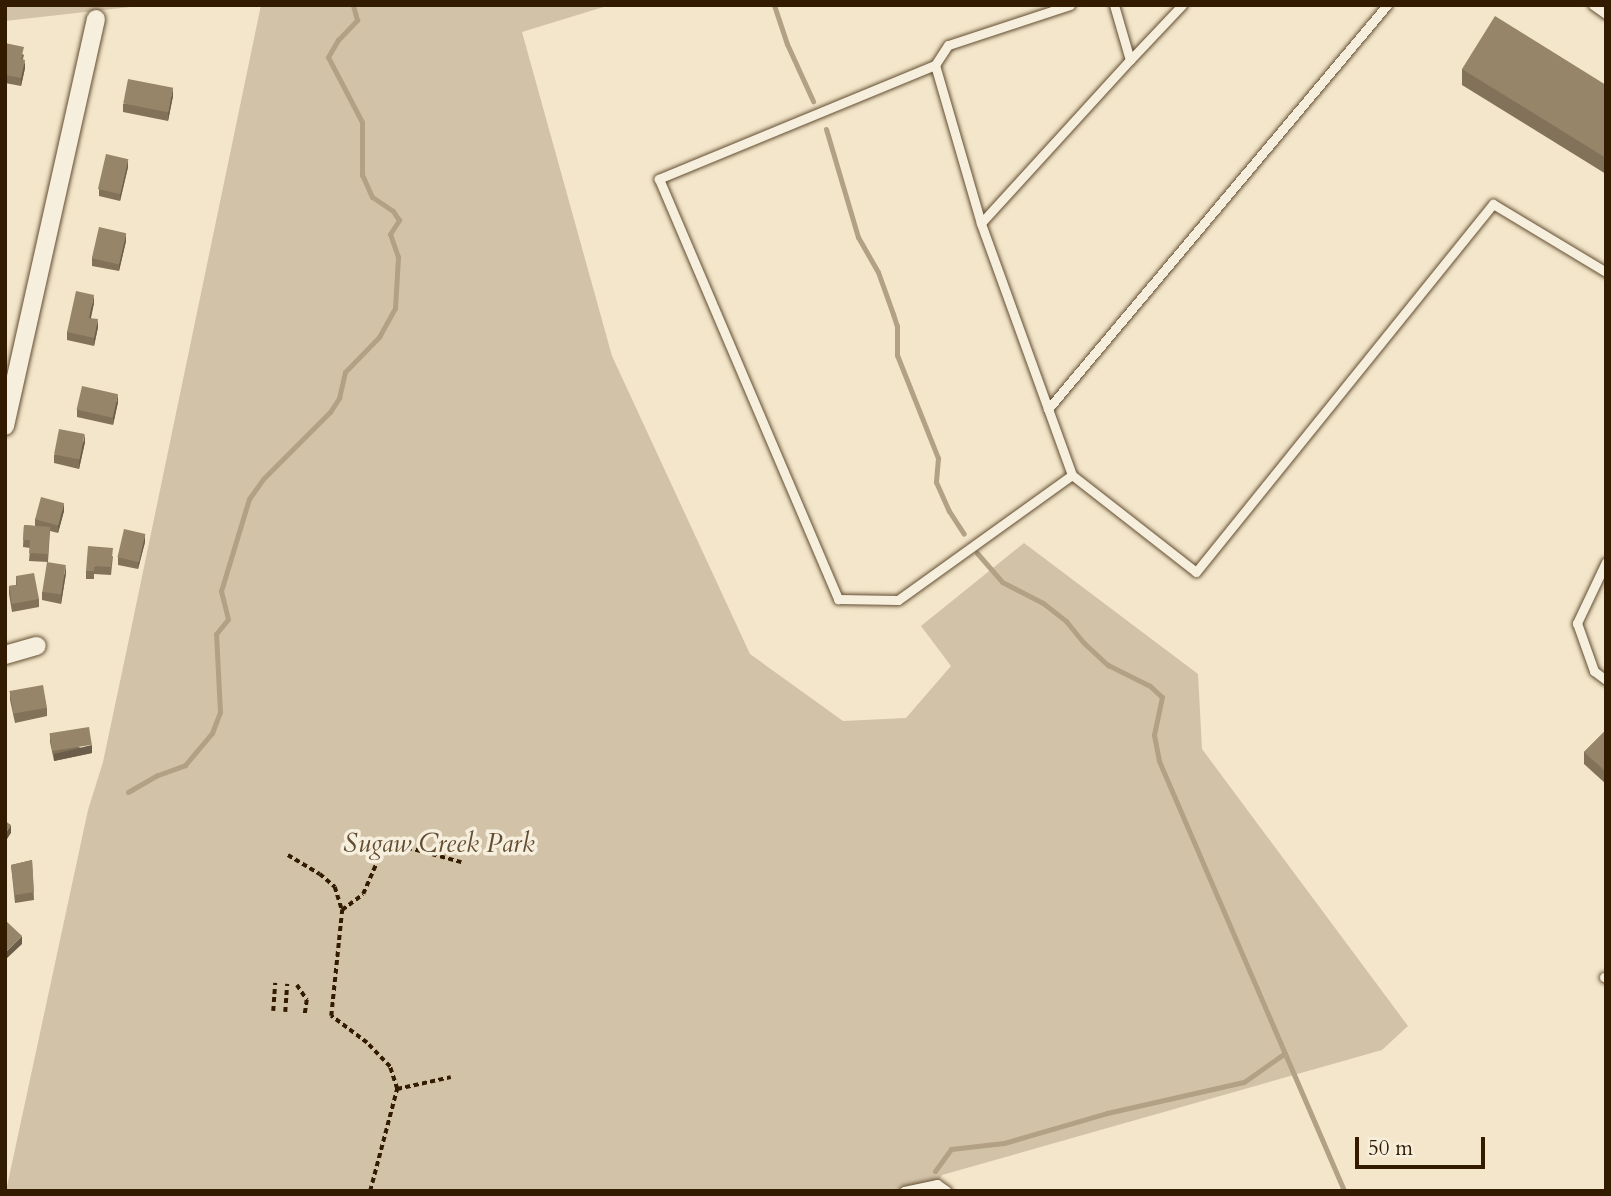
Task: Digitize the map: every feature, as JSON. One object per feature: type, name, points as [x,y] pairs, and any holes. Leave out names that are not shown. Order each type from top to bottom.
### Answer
[{"type":"street","points":[[5,426],[9,385],[96,19]]},
{"type":"street","points":[[5,655],[37,646]]},
{"type":"lane","points":[[1070,5],[948,45],[935,65],[659,179],[838,599],[898,600],[1072,475]]},
{"type":"lane","points":[[1114,5],[1130,60]]},
{"type":"lane","points":[[981,223],[1182,5]]},
{"type":"lane","points":[[1048,409],[1387,5]]},
{"type":"lane","points":[[1592,5],[1606,14]]},
{"type":"lane","points":[[935,65],[981,223],[1072,475],[1196,572],[1493,204],[1606,272]]},
{"type":"lane","points":[[1606,562],[1577,624],[1594,671],[1606,680]]},
{"type":"lane","points":[[904,1191],[937,1184],[947,1191]]},
{"type":"path","points":[[342,910],[363,894],[383,848],[391,843],[461,862]]},
{"type":"path","points":[[288,855],[320,874],[335,887],[342,910],[331,1016],[367,1042],[390,1067],[397,1089],[370,1191]]},
{"type":"path","points":[[273,1011],[275,983]]},
{"type":"path","points":[[285,1012],[287,984]]},
{"type":"path","points":[[297,985],[307,1000],[305,1014]]},
{"type":"path","points":[[397,1089],[452,1077]]},
{"type":"green space","points":[[5,5],[148,5],[5,21]]},
{"type":"green space","name":"Sugaw Creek Park","points":[[261,5],[610,5],[522,32],[612,356],[750,654],[843,721],[906,718],[951,666],[921,626],[1024,543],[1198,674],[1202,749],[1408,1026],[1382,1050],[942,1175],[935,1191],[6,1191],[88,810],[103,762]]},
{"type":"building","points":[[1495,16],[1606,85],[1606,158],[1462,69]]},
{"type":"building","points":[[5,43],[24,47],[21,59],[25,60],[21,78],[5,75]]},
{"type":"building","points":[[128,79],[173,88],[168,112],[123,104]]},
{"type":"building","points":[[106,154],[128,159],[120,194],[98,189]]},
{"type":"building","points":[[99,227],[126,233],[119,264],[92,258]]},
{"type":"building","points":[[76,291],[94,295],[89,318],[98,319],[94,338],[67,332]]},
{"type":"building","points":[[82,386],[118,394],[113,418],[77,409]]},
{"type":"building","points":[[59,429],[85,434],[80,459],[54,455]]},
{"type":"building","points":[[41,497],[64,503],[58,525],[35,519]]},
{"type":"building","points":[[24,525],[50,527],[48,554],[29,553],[30,540],[23,540]]},
{"type":"building","points":[[124,529],[145,534],[139,562],[117,557]]},
{"type":"building","points":[[88,546],[113,548],[111,567],[94,566],[94,571],[86,571]]},
{"type":"building","points":[[47,562],[66,565],[61,595],[42,592]]},
{"type":"building","points":[[34,573],[39,599],[12,604],[9,586],[17,585],[16,576]]},
{"type":"building","points":[[43,685],[47,708],[14,714],[10,691]]},
{"type":"building","points":[[89,727],[92,745],[52,751],[49,733]]},
{"type":"building","points":[[1606,730],[1606,772],[1584,752]]},
{"type":"building","points":[[5,821],[11,825],[5,834]]},
{"type":"building","points":[[32,860],[34,892],[15,895],[11,865]]},
{"type":"building","points":[[5,920],[22,936],[5,953]]},
{"type":"waterway","points":[[128,792],[158,775],[185,765],[212,733],[220,712],[216,634],[228,619],[221,591],[249,499],[263,479],[330,412],[339,398],[345,372],[379,337],[395,308],[398,257],[390,234],[399,220],[393,211],[372,197],[362,175],[362,122],[328,57],[338,40],[357,20],[353,5]]},
{"type":"waterway","points":[[774,5],[787,44],[813,101]]},
{"type":"waterway","points":[[826,129],[858,237],[878,272],[897,326],[897,355],[938,458],[936,482],[949,511],[964,534]]},
{"type":"waterway","points":[[977,553],[1002,582],[1043,603],[1066,621],[1084,643],[1108,665],[1150,686],[1162,697],[1154,735],[1159,761],[1344,1191]]},
{"type":"waterway","points":[[935,1171],[951,1149],[1004,1143],[1107,1113],[1244,1082],[1285,1053]]}]
